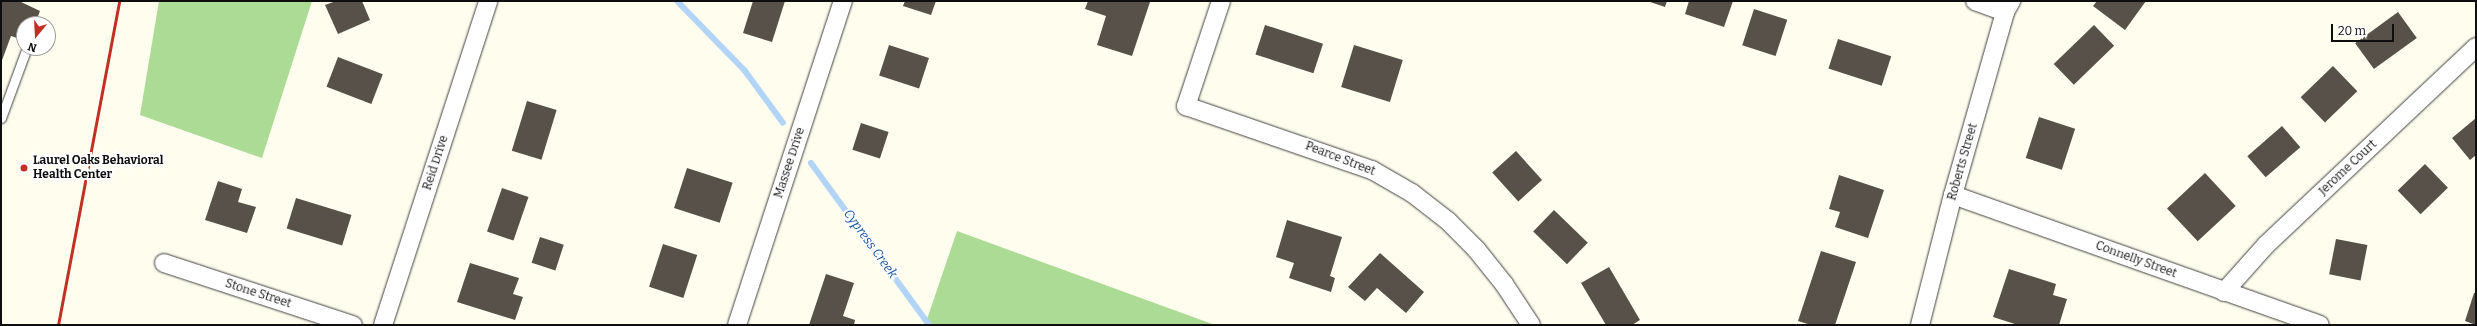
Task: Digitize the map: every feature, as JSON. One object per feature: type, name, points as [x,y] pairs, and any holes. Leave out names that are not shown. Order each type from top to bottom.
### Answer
[{"type":"street","name":"Reid Drive","points":[[383,325],[488,1]]},
{"type":"street","name":"Massee Drive","points":[[737,325],[843,1]]},
{"type":"street","name":"Pearce Street","points":[[1221,1],[1186,106],[1358,165],[1412,193],[1448,221],[1476,249],[1504,284],[1530,325]]},
{"type":"street","points":[[1975,1],[2008,6]]},
{"type":"street","name":"Roberts Street","points":[[1920,325],[1953,195],[2008,6]]},
{"type":"street","name":"Jerome Court","points":[[2224,292],[2266,245],[2476,47]]},
{"type":"street","name":"Connelly Street","points":[[1953,195],[2320,325]]},
{"type":"street","name":"Stone Street","points":[[164,263],[353,325]]},
{"type":"lane","points":[[1,118],[24,56]]},
{"type":"green space","points":[[159,1],[312,1],[262,158],[140,115]]},
{"type":"green space","points":[[957,231],[1215,325],[925,325]]},
{"type":"building","points":[[1,1],[19,1],[40,11],[38,16],[16,16],[16,38],[11,36],[1,63]]},
{"type":"building","points":[[336,1],[362,1],[370,20],[338,34],[325,5]]},
{"type":"building","points":[[753,1],[785,1],[772,42],[743,33]]},
{"type":"building","points":[[905,1],[936,1],[931,15],[903,6]]},
{"type":"building","points":[[1088,1],[1150,2],[1132,56],[1097,45],[1106,16],[1085,9]]},
{"type":"building","points":[[1647,1],[1667,1],[1665,7]]},
{"type":"building","points":[[1689,1],[1733,1],[1724,27],[1685,14]]},
{"type":"building","points":[[2097,1],[2146,1],[2125,30],[2093,6]]},
{"type":"building","points":[[1754,9],[1787,20],[1776,56],[1742,45]]},
{"type":"building","points":[[2398,12],[2417,38],[2374,69],[2355,43]]},
{"type":"building","points":[[1265,25],[1323,44],[1313,73],[1255,54]]},
{"type":"building","points":[[2094,25],[2114,46],[2074,85],[2054,64]]},
{"type":"building","points":[[1838,39],[1891,56],[1882,86],[1828,68]]},
{"type":"building","points":[[889,45],[929,58],[919,88],[879,75]]},
{"type":"building","points":[[1354,45],[1403,60],[1390,102],[1341,87]]},
{"type":"building","points":[[338,57],[383,74],[371,104],[327,87]]},
{"type":"building","points":[[2333,66],[2357,91],[2325,122],[2301,97]]},
{"type":"building","points":[[527,101],[557,110],[541,160],[512,151]]},
{"type":"building","points":[[2039,117],[2075,129],[2062,170],[2026,158]]},
{"type":"building","points":[[2476,118],[2476,155],[2470,160],[2452,138]]},
{"type":"building","points":[[861,123],[889,132],[880,159],[852,150]]},
{"type":"building","points":[[2282,126],[2300,147],[2266,177],[2247,156]]},
{"type":"building","points":[[1516,151],[1542,180],[1518,201],[1492,172]]},
{"type":"building","points":[[2425,164],[2448,188],[2421,214],[2398,190]]},
{"type":"building","points":[[687,168],[733,183],[720,223],[674,208]]},
{"type":"building","points":[[2205,173],[2236,206],[2198,241],[2167,208]]},
{"type":"building","points":[[1839,175],[1884,190],[1868,238],[1835,227],[1840,212],[1829,209]]},
{"type":"building","points":[[218,181],[242,189],[238,202],[256,207],[247,233],[205,220]]},
{"type":"building","points":[[502,188],[528,197],[513,241],[487,231]]},
{"type":"building","points":[[296,198],[351,215],[342,246],[287,229]]},
{"type":"building","points":[[1554,210],[1588,243],[1567,264],[1533,232]]},
{"type":"building","points":[[1287,220],[1342,237],[1330,276],[1335,278],[1331,292],[1289,278],[1294,263],[1276,257]]},
{"type":"building","points":[[540,237],[564,245],[555,270],[532,263]]},
{"type":"building","points":[[2336,239],[2367,245],[2361,280],[2329,274]]},
{"type":"building","points":[[663,244],[697,255],[683,298],[649,287]]},
{"type":"building","points":[[1821,251],[1856,262],[1835,325],[1811,325],[1798,321]]},
{"type":"building","points":[[1380,253],[1424,292],[1406,313],[1377,288],[1365,301],[1348,287]]},
{"type":"building","points":[[470,263],[519,278],[513,294],[523,297],[515,320],[457,302]]},
{"type":"building","points":[[1609,267],[1640,320],[1632,325],[1606,325],[1581,283]]},
{"type":"building","points":[[2009,269],[2056,284],[2053,295],[2067,299],[2059,325],[2018,325],[1993,317]]},
{"type":"building","points":[[826,274],[854,283],[843,316],[855,320],[854,325],[809,325]]},
{"type":"building","points":[[2474,293],[2476,293],[2476,325],[2465,321]]},
{"type":"waterway","name":"Cypress Creek","points":[[677,1],[745,71],[783,123]]},
{"type":"waterway","name":"Cypress Creek","points":[[811,163],[929,325]]},
{"type":"railway","points":[[58,325],[119,1]]},
{"type":"place","name":"Laurel Oaks Behavioral Health Center","points":[[24,168]]}]
